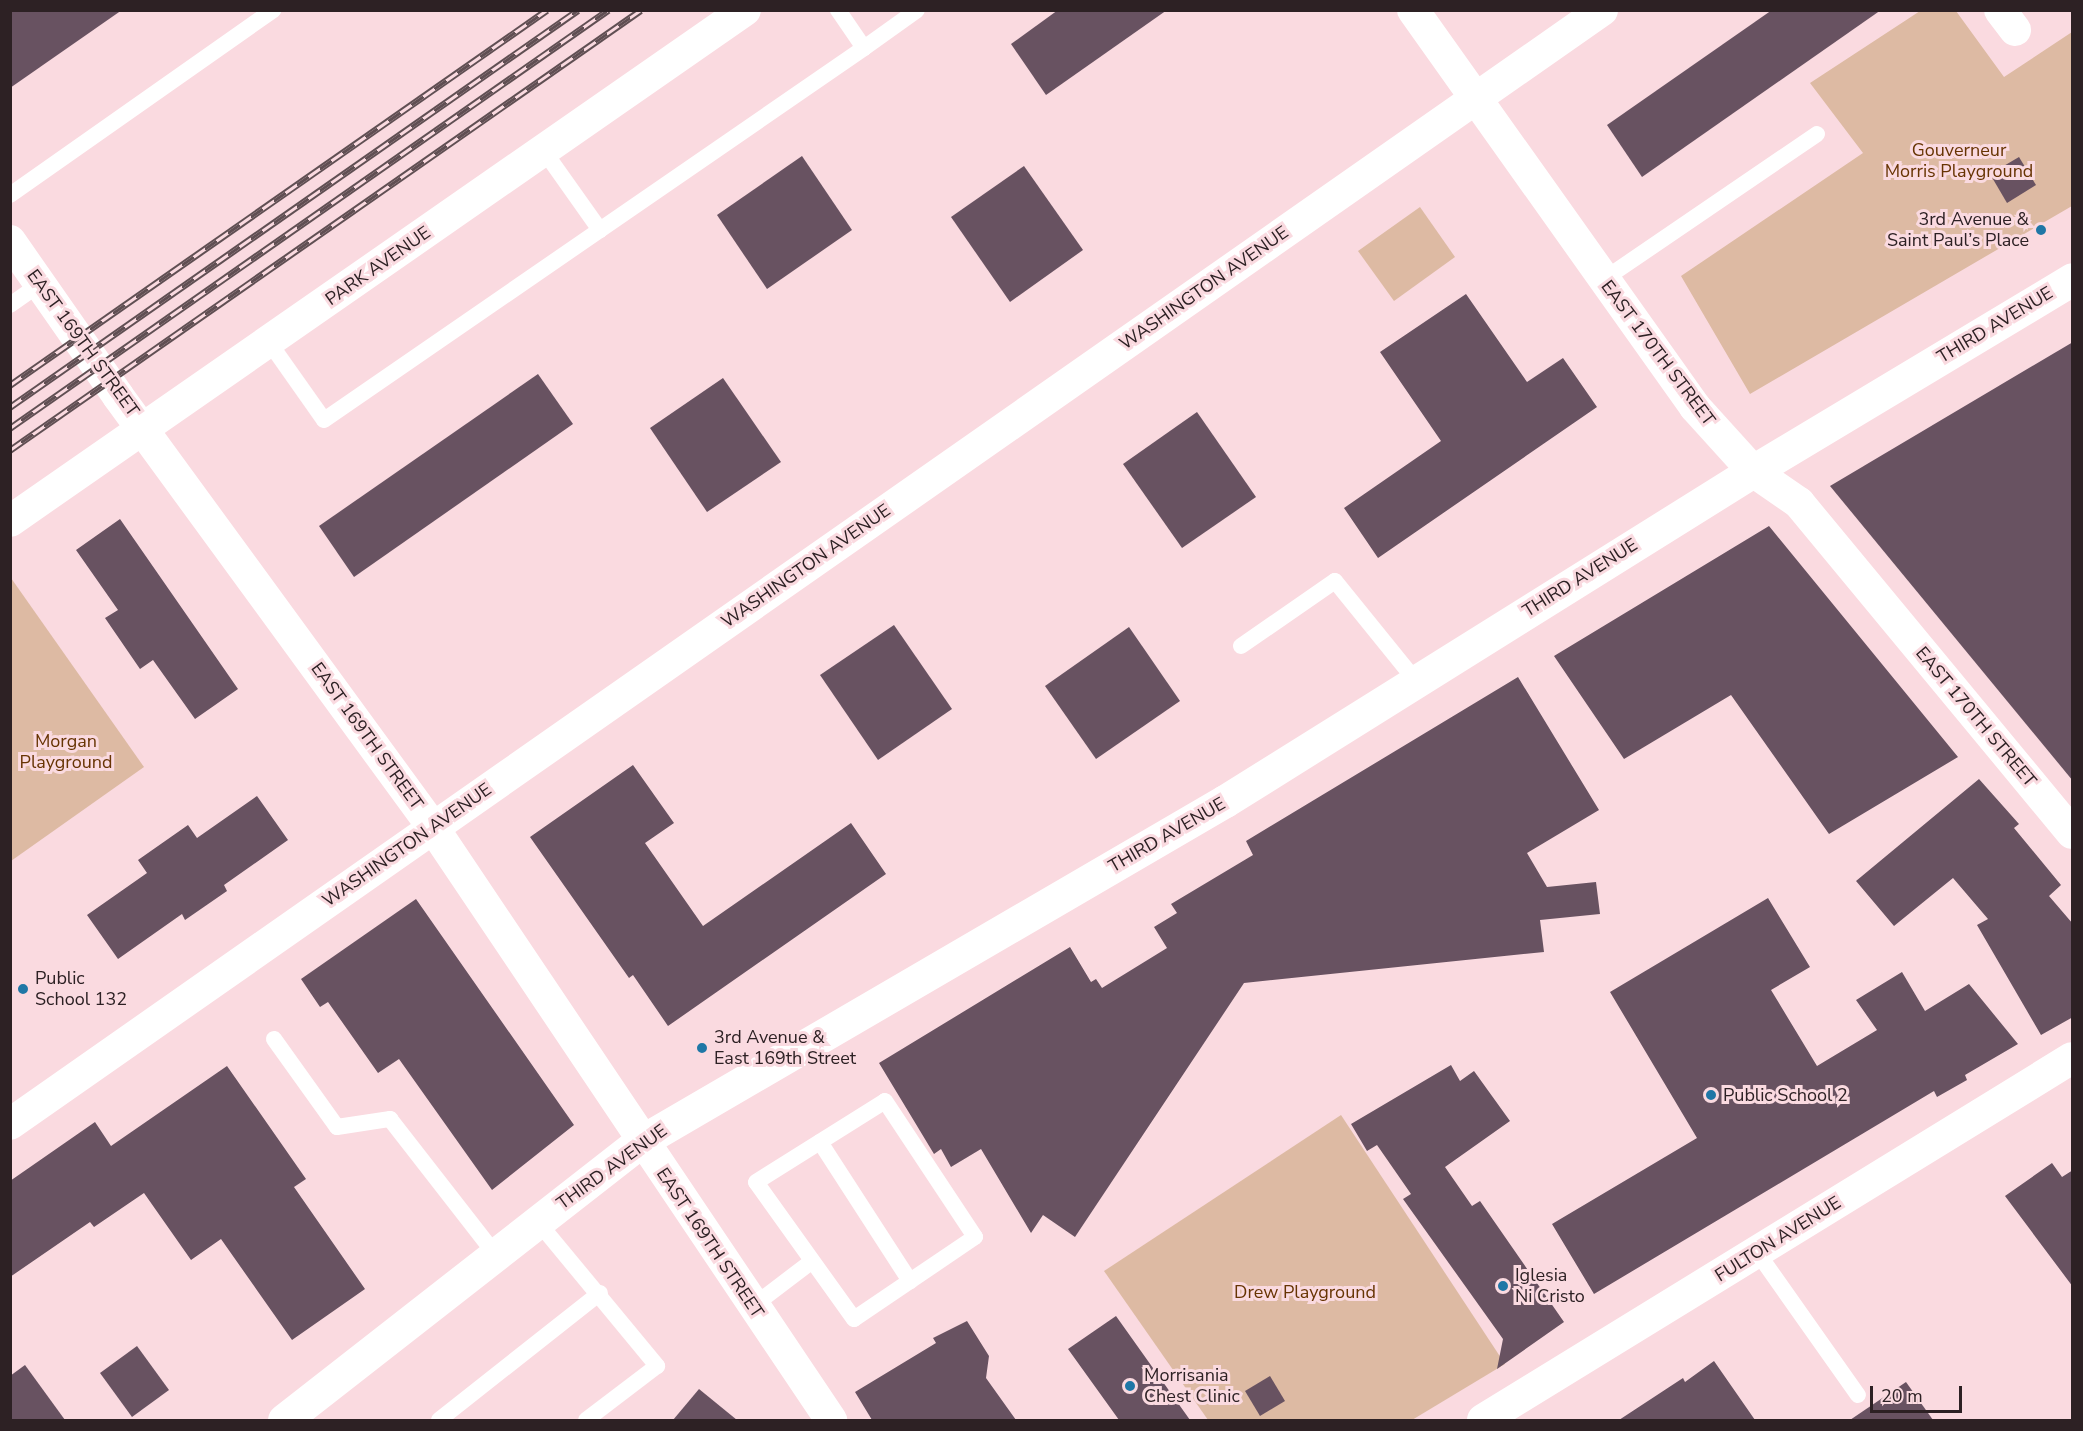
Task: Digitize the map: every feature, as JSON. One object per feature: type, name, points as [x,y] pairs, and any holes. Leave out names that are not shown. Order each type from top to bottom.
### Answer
[{"type":"main road","name":"THIRD AVENUE","points":[[284,1420],[640,1142],[1225,801],[1753,471],[2073,279]]},
{"type":"street","name":"PARK AVENUE","points":[[10,521],[745,10]]},
{"type":"street","name":"EAST 170TH STREET","points":[[1413,10],[1474,100],[1695,407],[1753,471],[1799,503],[2073,833]]},
{"type":"street","name":"WASHINGTON AVENUE","points":[[10,1125],[432,826],[1602,10]]},
{"type":"street","name":"EAST 169TH STREET","points":[[10,241],[118,396],[145,428],[432,826],[640,1142],[831,1420]]},
{"type":"street","name":"FULTON AVENUE","points":[[1483,1420],[2073,1058]]},
{"type":"lane","points":[[10,195],[273,10]]},
{"type":"lane","points":[[838,10],[864,48]]},
{"type":"lane","points":[[269,342],[324,420],[916,10]]},
{"type":"lane","points":[[1603,280],[1817,134]]},
{"type":"lane","points":[[544,151],[600,230]]},
{"type":"lane","points":[[10,305],[40,284]]},
{"type":"lane","points":[[1241,646],[1335,581],[1416,681]]},
{"type":"lane","points":[[274,1040],[337,1126],[390,1119],[496,1255]]},
{"type":"lane","points":[[885,1101],[975,1237],[854,1319],[811,1263],[756,1182],[820,1142],[885,1101]]},
{"type":"lane","points":[[820,1142],[910,1281]]},
{"type":"lane","points":[[538,1222],[600,1293],[657,1366],[586,1420]]},
{"type":"lane","points":[[1756,1252],[1858,1395]]},
{"type":"lane","points":[[753,1306],[811,1263]]},
{"type":"lane","points":[[439,1420],[600,1293]]},
{"type":"green space","name":"Gouverneur Morris Playground","points":[[1920,11],[1956,11],[2004,77],[2072,32],[2072,206],[1750,394],[1681,276],[1863,153],[1810,83]]},
{"type":"green space","points":[[1420,207],[1455,257],[1394,301],[1358,251]]},
{"type":"green space","name":"Morgan Playground","points":[[11,578],[144,767],[10,861]]},
{"type":"green space","name":"Drew Playground","points":[[1341,1115],[1505,1364],[1412,1420],[1208,1420],[1104,1271]]},
{"type":"building","points":[[10,10],[122,10],[10,88]]},
{"type":"building","points":[[1058,10],[1167,10],[1046,95],[1011,44]]},
{"type":"building","points":[[1772,10],[1881,10],[1642,177],[1607,125]]},
{"type":"building","points":[[802,156],[852,230],[767,289],[717,215]]},
{"type":"building","points":[[2019,157],[2036,185],[2007,203],[1990,174]]},
{"type":"building","points":[[1024,166],[1083,250],[1010,302],[951,217]]},
{"type":"building","points":[[1466,294],[1527,382],[1563,358],[1597,407],[1378,558],[1344,508],[1441,441],[1380,352]]},
{"type":"building","points":[[2073,342],[2073,781],[1830,486]]},
{"type":"building","points":[[538,374],[573,424],[354,577],[319,526]]},
{"type":"building","points":[[723,378],[781,462],[707,512],[650,428]]},
{"type":"building","points":[[1197,412],[1256,497],[1182,548],[1123,464]]},
{"type":"building","points":[[120,519],[238,689],[195,719],[153,660],[140,669],[105,618],[118,610],[76,550]]},
{"type":"building","points":[[1769,526],[1958,757],[1829,834],[1731,695],[1624,759],[1554,656]]},
{"type":"building","points":[[894,625],[952,709],[878,760],[820,675]]},
{"type":"building","points":[[1129,627],[1180,701],[1096,759],[1045,686]]},
{"type":"building","points":[[1518,677],[1599,810],[1527,853],[1547,887],[1596,882],[1600,914],[1540,920],[1544,952],[1244,983],[1075,1237],[1043,1215],[1031,1233],[981,1149],[951,1167],[941,1149],[934,1154],[879,1063],[1070,947],[1091,982],[1096,979],[1102,988],[1167,948],[1154,927],[1177,913],[1171,904],[1253,855],[1246,841]]},
{"type":"building","points":[[633,765],[674,823],[645,843],[703,926],[851,823],[886,874],[668,1026],[633,975],[629,978],[530,837]]},
{"type":"building","points":[[1979,779],[2019,824],[2014,828],[2061,885],[2049,896],[2073,924],[2073,1017],[2041,1035],[1977,925],[1988,919],[1953,878],[1894,926],[1856,881]]},
{"type":"building","points":[[257,796],[288,840],[224,885],[227,891],[185,920],[182,914],[118,959],[87,915],[147,873],[138,860],[188,825],[197,838]]},
{"type":"building","points":[[1768,898],[1810,967],[1771,990],[1817,1066],[1877,1030],[1856,1000],[1902,972],[1925,1011],[1969,984],[2018,1044],[1965,1075],[1967,1080],[1937,1097],[1934,1091],[1594,1294],[1552,1224],[1697,1138],[1610,992]]},
{"type":"building","points":[[416,899],[574,1125],[492,1190],[399,1059],[378,1073],[328,1002],[320,1007],[301,979]]},
{"type":"building","points":[[1451,1065],[1460,1081],[1474,1071],[1510,1121],[1445,1167],[1472,1206],[1480,1201],[1564,1322],[1497,1369],[1503,1339],[1403,1199],[1411,1194],[1377,1145],[1367,1151],[1351,1124]]},
{"type":"building","points":[[227,1066],[306,1179],[294,1187],[365,1289],[292,1340],[221,1239],[191,1260],[144,1193],[94,1227],[90,1222],[10,1277],[10,1181],[95,1122],[111,1146]]},
{"type":"building","points":[[2052,1163],[2062,1177],[2073,1170],[2073,1287],[2005,1196]]},
{"type":"building","name":"Morrisania Chest Clinic","points":[[1116,1316],[1190,1420],[1119,1420],[1068,1349]]},
{"type":"building","points":[[967,1321],[989,1356],[986,1378],[1016,1420],[872,1420],[855,1392],[936,1343],[933,1338]]},
{"type":"building","points":[[137,1346],[169,1390],[132,1417],[100,1373]]},
{"type":"building","points":[[1714,1361],[1755,1420],[1619,1420],[1683,1378],[1685,1382]]},
{"type":"building","points":[[25,1365],[65,1420],[10,1420],[10,1376]]},
{"type":"building","points":[[1270,1376],[1285,1401],[1260,1416],[1245,1391]]},
{"type":"building","points":[[1906,1382],[1933,1420],[1850,1420]]},
{"type":"building","points":[[699,1389],[737,1420],[673,1420]]},
{"type":"railway","points":[[10,385],[547,10]]},
{"type":"railway","points":[[10,407],[578,10]]},
{"type":"railway","points":[[10,428],[608,10]]},
{"type":"railway","points":[[10,450],[641,10]]},
{"type":"place","name":"3rd Avenue & Saint Paul’s Place","points":[[2041,230]]},
{"type":"place","name":"Public School 132","points":[[23,989]]},
{"type":"place","name":"3rd Avenue & East 169th Street","points":[[702,1048]]},
{"type":"place","name":"Public School 2","points":[[1711,1095]]},
{"type":"place","name":"Iglesia Ni Cristo","points":[[1503,1286]]},
{"type":"place","name":"Morrisania Chest Clinic","points":[[1130,1386]]}]
